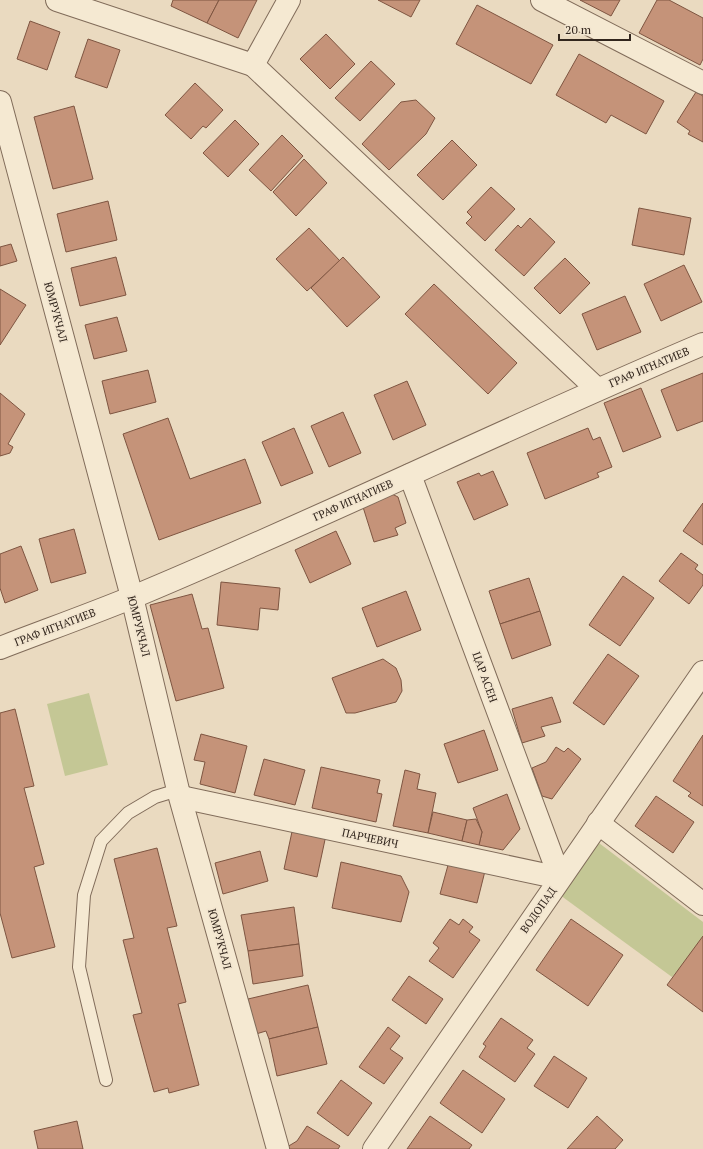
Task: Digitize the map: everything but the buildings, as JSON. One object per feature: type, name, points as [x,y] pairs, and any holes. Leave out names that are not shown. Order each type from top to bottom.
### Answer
[{"type":"street","points":[[57,0],[253,65],[597,389]]},
{"type":"street","points":[[253,65],[288,0]]},
{"type":"street","points":[[555,3],[703,83]]},
{"type":"street","name":"ЮМРУКЧАЛ","points":[[0,102],[132,597],[179,794],[278,1149]]},
{"type":"street","name":"ГРАФ ИГНАТИЕВ","points":[[0,648],[132,597],[410,475],[597,389],[703,344]]},
{"type":"street","name":"ЦАР АСЕН","points":[[410,475],[560,878]]},
{"type":"street","name":"ВОДОПАД","points":[[374,1149],[703,672]]},
{"type":"street","name":"ПАРЧЕВИЧ","points":[[179,794],[560,878]]},
{"type":"street","points":[[598,823],[703,904]]},
{"type":"lane","points":[[106,1080],[79,967],[84,895],[101,841],[128,813],[155,796],[179,794]]},
{"type":"green space","points":[[89,693],[108,765],[65,776],[47,704]]},
{"type":"green space","points":[[595,840],[703,922],[703,941],[672,977],[560,895]]}]
